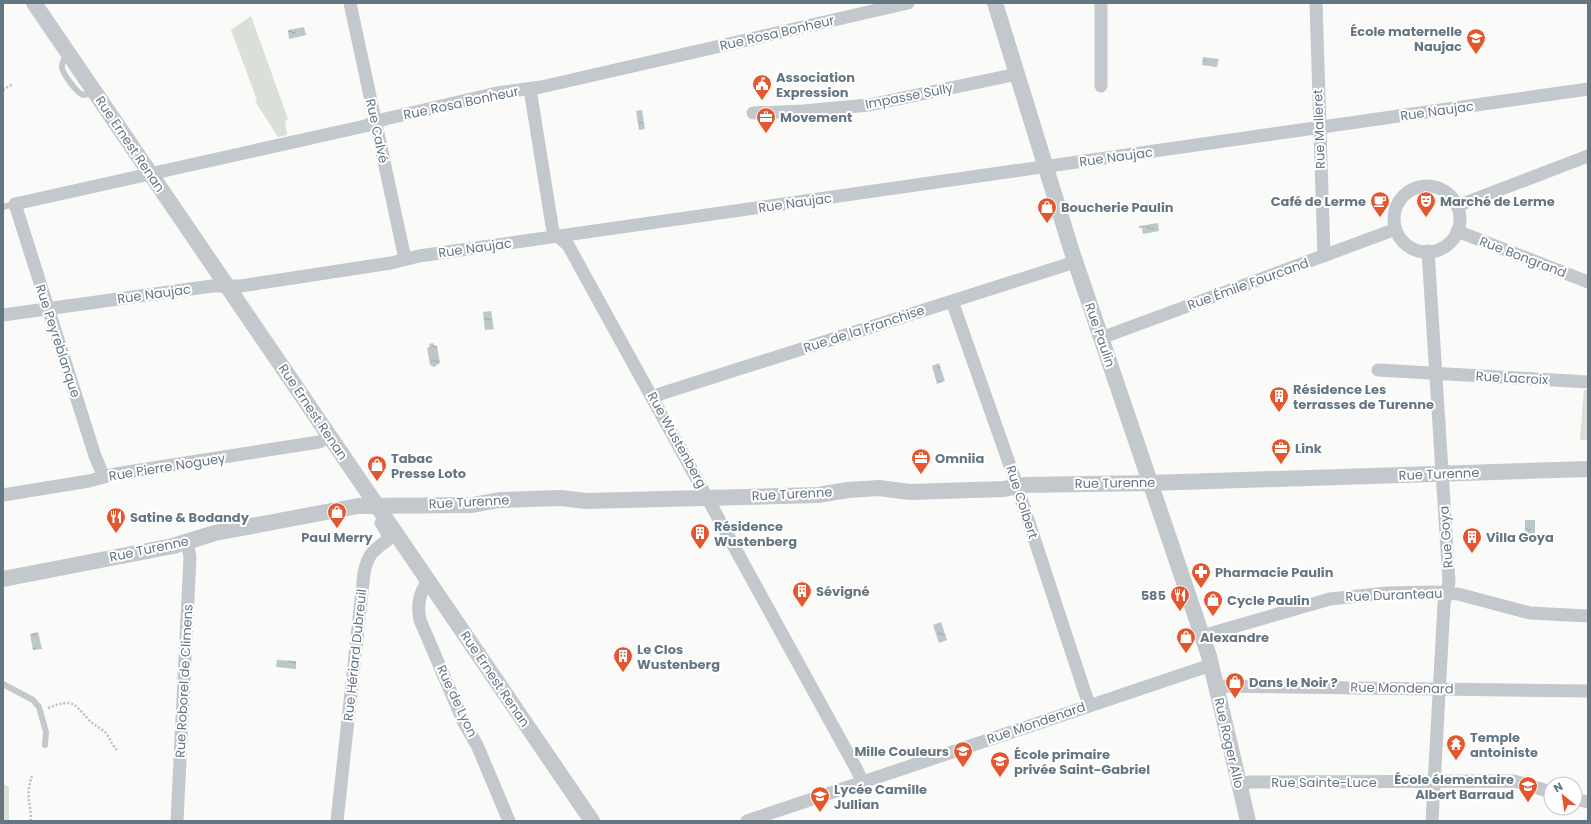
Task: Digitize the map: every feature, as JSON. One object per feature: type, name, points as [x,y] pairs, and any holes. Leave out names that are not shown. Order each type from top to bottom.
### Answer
[{"type":"street","name":"Rue Ernest Renan","points":[[34,3],[226,286],[330,436],[372,505],[393,536],[428,580],[592,821]]},
{"type":"street","name":"Rue Calvé","points":[[350,3],[405,260]]},
{"type":"street","name":"Rue Rosa Bonheur","points":[[9,205],[357,128],[497,93],[530,88],[908,3]]},
{"type":"street","name":"Rue Paulin","points":[[995,3],[1075,262],[1211,664]]},
{"type":"street","points":[[1101,3],[1101,86]]},
{"type":"street","name":"Rue Malleret","points":[[1316,3],[1324,256]]},
{"type":"street","name":"Impasse Sully","points":[[753,113],[803,111],[868,104],[1017,74]]},
{"type":"street","name":"Rue Wustenberg","points":[[530,88],[553,232],[568,245],[653,397],[857,770],[862,782]]},
{"type":"street","name":"Rue Naujac","points":[[3,315],[212,286],[240,286],[405,260],[418,256],[1588,89]]},
{"type":"street","points":[[1457,206],[1588,156]]},
{"type":"street","points":[[1425,186],[1435,187],[1448,194],[1457,206],[1460,219],[1457,232],[1445,246],[1437,250],[1418,250],[1408,246],[1401,239],[1396,229],[1394,219],[1395,209],[1406,193],[1415,188],[1425,186]]},
{"type":"street","name":"Rue Peyreblanque","points":[[9,205],[48,309],[95,456],[104,477]]},
{"type":"street","name":"Rue Émile Fourcand","points":[[1101,338],[1396,229]]},
{"type":"street","name":"Rue Bongrand","points":[[1457,232],[1588,282]]},
{"type":"street","name":"Rue Goya","points":[[1428,251],[1449,582],[1444,604],[1432,821]]},
{"type":"street","name":"Rue de la Franchise","points":[[653,397],[1075,262]]},
{"type":"street","name":"Rue Colbert","points":[[952,301],[1089,705]]},
{"type":"street","name":"Rue Lacroix","points":[[1378,370],[1588,382]]},
{"type":"street","name":"Rue Pierre Noguey","points":[[3,495],[319,442],[330,436]]},
{"type":"street","name":"Rue Turenne","points":[[3,579],[173,546],[215,533],[337,510],[372,505],[472,505],[499,500],[561,498],[586,501],[818,495],[848,490],[879,488],[910,492],[1004,489],[1024,485],[1150,483],[1588,469]]},
{"type":"street","name":"Rue Hériard Dubreuil","points":[[337,821],[364,573],[368,557],[373,551],[393,536]]},
{"type":"street","name":"Rue Roborel de Climens","points":[[177,821],[190,557],[187,542]]},
{"type":"street","name":"Rue de Lyon","points":[[428,580],[423,588],[419,601],[418,611],[420,620],[464,722],[478,745],[509,821]]},
{"type":"street","name":"Rue Duranteau","points":[[1202,636],[1330,599],[1388,593],[1458,594],[1530,613],[1588,616]]},
{"type":"street","name":"Rue Mondenard","points":[[747,821],[1211,664]]},
{"type":"street","name":"Rue Roger Allo","points":[[1211,664],[1248,821]]},
{"type":"street","name":"Rue Mondenard","points":[[1216,686],[1588,691]]},
{"type":"street","name":"Rue Sainte-Luce","points":[[1239,784],[1250,782],[1514,781],[1543,790]]},
{"type":"lane","points":[[3,684],[33,700],[39,707],[46,732],[45,745]]},
{"type":"path","points":[[3,90],[13,84]]},
{"type":"path","points":[[41,711],[61,703],[76,705],[91,722],[104,731],[117,750]]},
{"type":"path","points":[[31,821],[28,787],[32,776]]},
{"type":"shaded area","points":[[251,16],[288,119],[285,121],[287,135],[278,137],[255,101],[257,100],[231,30]]},
{"type":"shaded area","points":[[1584,390],[1588,390],[1588,440],[1580,440]]},
{"type":"shaded area","points":[[3,784],[9,787],[9,821],[3,821]]},
{"type":"water","points":[[304,27],[306,35],[289,39],[288,30]]},
{"type":"water","points":[[1203,57],[1219,59],[1217,67],[1202,65]]},
{"type":"water","points":[[642,110],[645,129],[639,130],[636,111]]},
{"type":"water","points":[[1158,223],[1159,231],[1143,234],[1142,228],[1139,228],[1139,226]]},
{"type":"water","points":[[491,311],[494,329],[485,330],[483,312]]},
{"type":"water","points":[[433,343],[437,346],[440,363],[434,367],[430,365],[427,348],[430,346],[429,344]]},
{"type":"water","points":[[939,363],[945,381],[937,384],[932,366]]},
{"type":"water","points":[[1525,520],[1535,520],[1535,540],[1525,540]]},
{"type":"water","points":[[941,622],[947,640],[939,643],[933,625]]},
{"type":"water","points":[[38,632],[42,649],[33,650],[30,634]]},
{"type":"water","points":[[277,660],[296,661],[296,669],[276,667]]},
{"type":"place","name":"École maternelle Naujac","points":[[1476,55]]},
{"type":"place","name":"Association Expression","points":[[762,101]]},
{"type":"place","name":"Movement","points":[[766,134]]},
{"type":"place","name":"Café de Lerme","points":[[1380,218]]},
{"type":"place","name":"Marché de Lerme","points":[[1426,218]]},
{"type":"place","name":"Boucherie Paulin","points":[[1047,224]]},
{"type":"place","name":"Résidence Les terrasses de Turenne","points":[[1279,413]]},
{"type":"place","name":"Link","points":[[1281,465]]},
{"type":"place","name":"Omniia","points":[[921,475]]},
{"type":"place","name":"Tabac Presse Loto","points":[[377,482]]},
{"type":"place","name":"Paul Merry","points":[[337,529]]},
{"type":"place","name":"Satine & Bodandy","points":[[116,534]]},
{"type":"place","name":"Résidence Wustenberg","points":[[700,550]]},
{"type":"place","name":"Villa Goya","points":[[1472,554]]},
{"type":"place","name":"Pharmacie Paulin","points":[[1201,589]]},
{"type":"place","name":"Sévigné","points":[[802,608]]},
{"type":"place","name":"585","points":[[1180,612]]},
{"type":"place","name":"Cycle Paulin","points":[[1213,617]]},
{"type":"place","name":"Alexandre","points":[[1186,654]]},
{"type":"place","name":"Le Clos Wustenberg","points":[[623,673]]},
{"type":"place","name":"Dans le Noir ?","points":[[1235,699]]},
{"type":"place","name":"Temple antoiniste","points":[[1456,761]]},
{"type":"place","name":"Mille Couleurs","points":[[963,768]]},
{"type":"place","name":"École primaire privée Saint-Gabriel","points":[[1000,778]]},
{"type":"place","name":"École élementaire Albert Barraud","points":[[1528,803]]},
{"type":"place","name":"Lycée Camille Jullian","points":[[820,813]]}]
